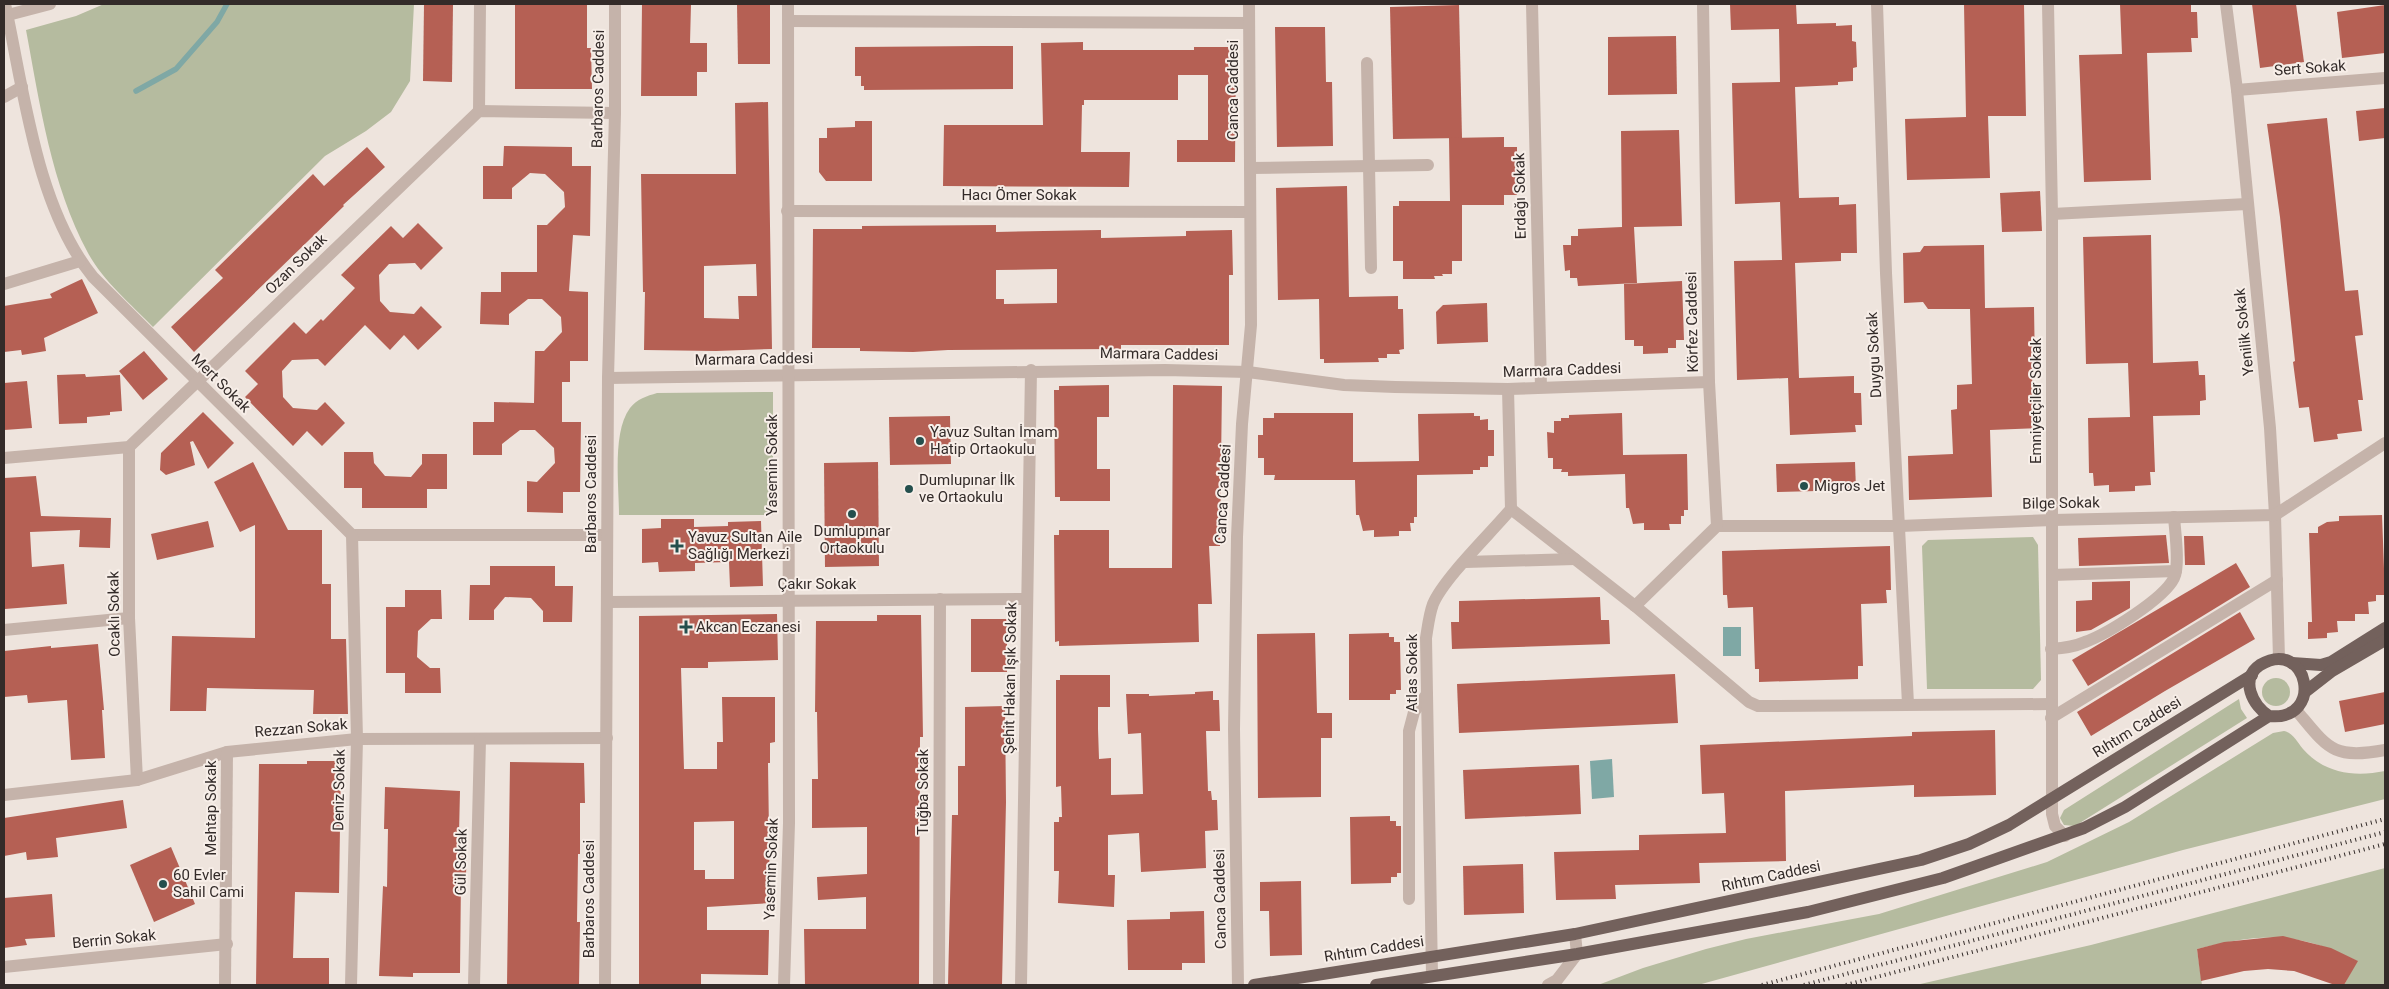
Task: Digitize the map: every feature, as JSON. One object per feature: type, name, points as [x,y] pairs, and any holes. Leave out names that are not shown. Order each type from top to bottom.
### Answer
[{"type":"main road","points":[[2280,659],[2292,663],[2321,665],[2340,657],[2385,628]]},
{"type":"main road","points":[[2252,676],[2251,696],[2260,710],[2269,716],[2280,717],[2296,710],[2305,692],[2332,671],[2385,640]]},
{"type":"main road","name":"Rıhtım Caddesi","points":[[1254,985],[1575,934],[1921,860],[1970,844],[2009,825],[2252,676],[2258,666],[2280,659]]},
{"type":"main road","points":[[2292,663],[2300,669],[2305,692]]},
{"type":"main road","points":[[1376,985],[1577,954],[1808,912],[1879,896],[1986,864],[2065,836],[2125,807],[2269,716]]},
{"type":"street","points":[[7,9],[50,4]]},
{"type":"street","points":[[480,4],[479,111],[614,113]]},
{"type":"street","name":"Barbaros Caddesi","points":[[605,985],[608,378],[615,4]]},
{"type":"street","name":"Yasemin Sokak","points":[[784,985],[789,823],[788,4]]},
{"type":"street","name":"Canca Caddesi","points":[[1238,985],[1234,728],[1236,538],[1242,424],[1251,325],[1249,4]]},
{"type":"street","name":"Erdağı Sokak","points":[[1532,4],[1541,387]]},
{"type":"street","name":"Körfez Caddesi","points":[[1703,4],[1709,382],[1717,526]]},
{"type":"street","name":"Duygu Sokak","points":[[1877,4],[1886,273],[1908,704]]},
{"type":"street","name":"Emniyetçiler Sokak","points":[[2048,4],[2052,214],[2052,814],[2055,826],[2065,836]]},
{"type":"street","name":"Yenilik Sokak","points":[[2226,4],[2237,90],[2270,428],[2280,659]]},
{"type":"street","name":"Mert Sokak","points":[[7,9],[35,147],[58,214],[80,262],[197,382],[352,535]]},
{"type":"street","points":[[788,21],[1249,23]]},
{"type":"street","points":[[1367,63],[1371,268]]},
{"type":"street","name":"Sert Sokak","points":[[2237,90],[2385,78]]},
{"type":"street","points":[[4,96],[22,86]]},
{"type":"street","name":"Ozan Sokak","points":[[129,447],[479,111]]},
{"type":"street","points":[[1250,168],[1428,165]]},
{"type":"street","points":[[2052,214],[2247,204]]},
{"type":"street","name":"Hacı Ömer Sokak","points":[[787,211],[1250,212]]},
{"type":"street","points":[[4,284],[80,262]]},
{"type":"street","name":"Marmara Caddesi","points":[[608,378],[1031,370],[1165,370],[1248,372],[1344,385],[1508,388],[1709,382]]},
{"type":"street","name":"Şehit Hakan Işık Sokak","points":[[1021,985],[1031,370]]},
{"type":"street","points":[[1508,388],[1511,509],[1635,606],[1749,702],[1774,706],[2051,704]]},
{"type":"street","points":[[2275,515],[2385,443]]},
{"type":"street","points":[[4,458],[129,447]]},
{"type":"street","name":"Ocaklı Sokak","points":[[129,447],[129,618],[137,780]]},
{"type":"street","name":"Atlas Sokak","points":[[1432,976],[1426,638],[1429,618],[1434,602],[1447,583],[1511,509]]},
{"type":"street","name":"Bilge Sokak","points":[[1717,526],[1900,526],[2053,520],[2275,515]]},
{"type":"street","points":[[2051,649],[2070,648],[2107,631],[2146,606],[2162,593],[2175,577],[2176,571],[2174,517]]},
{"type":"street","points":[[1635,606],[1717,526]]},
{"type":"street","points":[[352,535],[607,535]]},
{"type":"street","name":"Deniz Sokak","points":[[351,985],[357,739],[352,535]]},
{"type":"street","points":[[1465,562],[1575,559]]},
{"type":"street","points":[[2052,575],[2176,571]]},
{"type":"street","points":[[2051,718],[2277,580]]},
{"type":"street","name":"Tuğba Sokak","points":[[939,985],[940,599]]},
{"type":"street","name":"Çakır Sokak","points":[[607,602],[1027,599]]},
{"type":"street","points":[[4,630],[129,618]]},
{"type":"street","points":[[1409,899],[1409,730],[1414,712],[1427,694]]},
{"type":"street","points":[[2296,710],[2331,749],[2356,753],[2385,750]]},
{"type":"street","name":"Rezzan Sokak","points":[[4,795],[137,780],[227,752],[357,739],[607,738]]},
{"type":"street","name":"Gül Sokak","points":[[474,985],[480,740]]},
{"type":"street","name":"Mehtap Sokak","points":[[225,985],[227,752]]},
{"type":"street","points":[[1548,985],[1557,980],[1577,954],[1575,934]]},
{"type":"street","name":"Berrin Sokak","points":[[4,967],[226,944]]},
{"type":"green space","points":[[104,4],[414,4],[410,81],[391,112],[366,131],[325,156],[153,327],[101,273],[75,227],[48,144],[26,30],[76,16]]},
{"type":"green space","points":[[773,392],[773,515],[619,515],[619,444],[624,418],[636,402],[657,393]]},
{"type":"green space","points":[[2033,537],[2038,545],[2041,680],[2033,689],[1927,689],[1922,546],[1928,540]]},
{"type":"green space","points":[[2276,678],[2286,682],[2290,692],[2286,702],[2276,706],[2266,702],[2262,692],[2266,682]]},
{"type":"green space","points":[[2239,699],[2241,709],[2247,718],[2075,826],[2064,825],[2060,818],[2064,810]]},
{"type":"green space","points":[[2284,731],[2292,736],[2312,757],[2331,769],[2363,774],[2385,771],[2385,799],[2183,850],[1698,985],[1598,985],[1643,968],[1706,949],[1746,939],[1879,914],[2047,862],[2129,822],[2273,733]]},
{"type":"green space","points":[[2385,868],[2385,985],[2344,985],[2357,961],[2315,944],[2297,940],[2260,938],[2197,949],[2202,985],[1916,985],[2091,945]]},
{"type":"water","points":[[1723,627],[1741,627],[1741,656],[1723,656]]},
{"type":"water","points":[[1612,759],[1614,797],[1592,799],[1590,761]]},
{"type":"building","points":[[424,4],[453,4],[452,82],[423,81]]},
{"type":"building","points":[[515,4],[587,4],[587,48],[591,48],[592,89],[515,89]]},
{"type":"building","points":[[642,4],[691,4],[690,43],[707,43],[707,72],[697,72],[697,96],[641,96]]},
{"type":"building","points":[[737,4],[770,4],[770,64],[738,64]]},
{"type":"building","points":[[1730,4],[1796,4],[1797,24],[1836,23],[1836,26],[1852,25],[1852,41],[1856,42],[1857,67],[1853,68],[1853,81],[1838,82],[1838,85],[1795,87],[1799,198],[1839,197],[1839,205],[1856,204],[1857,253],[1841,253],[1841,261],[1795,263],[1799,378],[1854,376],[1854,393],[1861,393],[1862,425],[1855,425],[1856,432],[1790,435],[1788,378],[1737,380],[1734,261],[1782,260],[1780,202],[1735,204],[1732,83],[1780,82],[1779,29],[1731,30]]},
{"type":"building","points":[[1964,4],[2024,4],[2026,116],[1988,116],[1990,178],[1907,180],[1905,119],[1966,117]]},
{"type":"building","points":[[2120,4],[2191,4],[2191,12],[2197,12],[2198,38],[2191,38],[2192,52],[2147,53],[2151,180],[2084,182],[2079,55],[2122,54]]},
{"type":"building","points":[[2252,4],[2296,4],[2304,62],[2260,68]]},
{"type":"building","points":[[1459,5],[1462,138],[1393,139],[1390,7]]},
{"type":"building","points":[[2385,5],[2385,53],[2342,58],[2337,12]]},
{"type":"building","points":[[1275,27],[1325,27],[1326,82],[1332,82],[1333,146],[1277,147]]},
{"type":"building","points":[[1676,36],[1677,94],[1608,95],[1608,37]]},
{"type":"building","points":[[1083,42],[1083,50],[1194,50],[1194,47],[1236,47],[1235,162],[1177,162],[1177,140],[1208,140],[1208,75],[1178,75],[1178,100],[1084,100],[1084,105],[1082,105],[1081,152],[1130,152],[1129,187],[943,186],[944,125],[1043,125],[1041,43]]},
{"type":"building","points":[[1013,46],[1013,89],[864,90],[864,86],[861,86],[861,76],[855,76],[855,47]]},
{"type":"building","points":[[768,102],[772,349],[716,351],[644,350],[645,292],[643,292],[641,174],[736,174],[735,103]],"holes":[[[756,264],[757,296],[738,296],[739,319],[704,318],[704,266]]]},
{"type":"building","points":[[2385,108],[2385,138],[2359,141],[2356,111]]},
{"type":"building","points":[[2327,118],[2345,291],[2358,290],[2363,335],[2355,336],[2363,400],[2358,400],[2362,431],[2337,434],[2338,439],[2314,442],[2309,407],[2299,408],[2280,217],[2267,124]]},
{"type":"building","points":[[855,121],[872,121],[872,181],[826,181],[819,172],[819,138],[827,138],[827,128],[855,127]]},
{"type":"building","points":[[1679,130],[1682,226],[1634,227],[1637,283],[1578,286],[1577,278],[1570,278],[1570,270],[1565,271],[1563,245],[1571,245],[1571,236],[1578,236],[1578,229],[1622,227],[1621,131]]},
{"type":"building","points":[[1504,137],[1504,147],[1517,147],[1517,195],[1504,195],[1504,205],[1462,205],[1462,261],[1452,261],[1452,274],[1434,276],[1435,279],[1403,279],[1403,261],[1393,261],[1393,206],[1399,206],[1399,201],[1450,201],[1449,138]]},
{"type":"building","points":[[504,146],[572,147],[572,166],[591,166],[590,236],[573,235],[569,291],[588,292],[588,361],[570,361],[570,382],[562,382],[562,422],[581,422],[580,492],[563,492],[563,513],[527,512],[527,481],[537,482],[555,463],[554,448],[535,430],[520,430],[502,444],[502,455],[473,455],[473,422],[494,422],[494,402],[534,403],[535,351],[544,351],[562,332],[561,317],[542,299],[528,299],[509,314],[509,325],[480,324],[481,292],[501,292],[501,272],[537,272],[537,225],[547,225],[565,207],[564,192],[545,174],[530,173],[512,188],[512,199],[483,199],[483,166],[503,166]]},
{"type":"building","points":[[367,147],[385,167],[343,205],[194,352],[171,327],[223,278],[215,270],[313,174],[324,186]]},
{"type":"building","points":[[1347,186],[1349,297],[1398,296],[1398,309],[1403,309],[1404,349],[1399,350],[1400,354],[1387,354],[1387,358],[1378,358],[1379,362],[1324,363],[1324,359],[1320,359],[1319,299],[1278,300],[1276,188]]},
{"type":"building","points":[[2040,191],[2042,231],[2002,232],[2000,193]]},
{"type":"building","points":[[418,223],[443,248],[421,270],[415,263],[389,264],[379,275],[380,301],[390,312],[414,314],[421,306],[442,327],[418,350],[404,335],[390,350],[365,325],[325,366],[318,359],[292,360],[282,371],[283,397],[293,408],[317,410],[325,402],[345,423],[322,446],[307,431],[293,446],[245,397],[258,384],[245,371],[294,322],[306,334],[321,319],[323,321],[355,288],[341,275],[391,226],[403,238]]},
{"type":"building","points":[[996,225],[996,232],[1101,230],[1101,238],[1186,236],[1186,231],[1232,230],[1233,275],[1229,275],[1229,345],[1121,345],[1121,349],[913,352],[860,351],[860,348],[812,348],[813,229],[862,229],[862,226]],"holes":[[[1057,269],[1057,303],[1004,304],[1004,299],[996,299],[996,270]]]},
{"type":"building","points":[[2151,235],[2153,363],[2198,361],[2199,375],[2205,375],[2206,400],[2200,401],[2200,415],[2153,416],[2155,472],[2150,472],[2151,485],[2135,486],[2135,491],[2109,492],[2109,485],[2094,486],[2093,473],[2089,473],[2088,418],[2130,417],[2128,363],[2086,364],[2083,237]]},
{"type":"building","points":[[1984,245],[1985,308],[2034,307],[2035,371],[2032,371],[2033,407],[2039,407],[2040,428],[1990,430],[1992,497],[1909,500],[1908,456],[1953,454],[1951,410],[1957,409],[1957,385],[1972,384],[1970,309],[1928,309],[1923,302],[1904,303],[1903,253],[1920,252],[1924,246]]},
{"type":"building","points":[[82,279],[98,313],[44,338],[46,351],[22,355],[21,350],[4,352],[4,306],[52,298],[50,294]]},
{"type":"building","points":[[1682,281],[1684,340],[1676,340],[1676,348],[1668,348],[1668,353],[1643,354],[1643,346],[1634,346],[1634,340],[1625,340],[1624,284]]},
{"type":"building","points":[[1487,303],[1488,342],[1437,344],[1436,312],[1443,305]]},
{"type":"building","points":[[144,351],[168,379],[143,400],[119,371]]},
{"type":"building","points":[[85,374],[86,377],[120,375],[122,411],[110,412],[110,415],[87,417],[87,423],[59,424],[57,375]]},
{"type":"building","points":[[27,381],[32,428],[4,430],[4,383]]},
{"type":"building","points":[[1109,385],[1109,417],[1097,417],[1097,469],[1110,469],[1110,501],[1060,501],[1060,497],[1055,497],[1054,390],[1059,390],[1059,386]]},
{"type":"building","points":[[1173,385],[1222,386],[1220,546],[1209,546],[1212,604],[1198,604],[1199,642],[1059,646],[1059,641],[1055,642],[1054,535],[1059,535],[1059,530],[1109,530],[1109,568],[1172,568]]},
{"type":"building","points":[[203,412],[234,443],[208,469],[193,441],[190,442],[195,465],[166,475],[160,470],[161,453]]},
{"type":"building","points":[[1274,413],[1353,413],[1353,462],[1419,461],[1418,414],[1474,413],[1474,416],[1480,416],[1480,420],[1488,419],[1488,430],[1494,430],[1494,456],[1488,456],[1488,467],[1480,467],[1480,470],[1473,470],[1473,474],[1417,475],[1417,517],[1414,517],[1414,523],[1410,523],[1411,531],[1399,531],[1399,536],[1374,537],[1374,530],[1363,531],[1359,515],[1356,515],[1355,480],[1274,480],[1275,475],[1264,475],[1264,458],[1258,458],[1258,435],[1263,435],[1263,418],[1274,418]]},
{"type":"building","points":[[1622,413],[1623,455],[1687,454],[1688,510],[1684,510],[1684,516],[1681,516],[1681,524],[1669,524],[1670,530],[1644,530],[1644,523],[1633,524],[1629,508],[1626,508],[1625,474],[1568,476],[1568,472],[1561,472],[1562,469],[1553,469],[1553,458],[1548,458],[1547,432],[1554,433],[1554,421],[1561,421],[1561,418],[1569,418],[1569,415]]},
{"type":"building","name":"Yavuz Sultan İmam Hatip Ortaokulu","points":[[950,416],[951,464],[890,465],[889,417]]},
{"type":"building","points":[[344,452],[373,452],[374,463],[385,476],[411,477],[422,464],[422,454],[447,454],[447,489],[427,489],[427,508],[362,508],[362,488],[344,488]]},
{"type":"building","points":[[253,462],[288,530],[322,530],[322,584],[331,584],[331,639],[346,639],[348,714],[313,714],[314,690],[207,688],[206,711],[170,711],[172,636],[255,638],[255,525],[240,532],[214,482]]},
{"type":"building","name":"Dumlupınar Ortaokulu","points":[[878,462],[879,566],[825,567],[824,463]]},
{"type":"building","points":[[1855,462],[1856,490],[1777,492],[1776,464]]},
{"type":"building","points":[[36,476],[41,516],[111,518],[110,548],[79,547],[80,530],[30,532],[32,567],[64,564],[67,604],[5,609],[4,478]]},
{"type":"building","points":[[2382,515],[2385,595],[2376,595],[2376,601],[2368,602],[2369,614],[2355,614],[2355,621],[2337,621],[2338,632],[2327,633],[2327,638],[2308,639],[2308,622],[2312,622],[2309,533],[2318,533],[2318,527],[2327,522],[2339,521],[2339,516]]},
{"type":"building","points":[[661,519],[694,519],[694,527],[728,526],[728,522],[761,521],[763,586],[730,587],[729,562],[695,563],[695,571],[659,572],[658,562],[642,563],[642,529],[661,528]]},
{"type":"building","points":[[208,521],[214,547],[157,560],[151,534]]},
{"type":"building","points":[[2166,535],[2169,563],[2079,566],[2078,538]]},
{"type":"building","points":[[2184,536],[2203,536],[2205,565],[2185,565]]},
{"type":"building","points":[[1890,546],[1891,590],[1886,590],[1887,603],[1861,604],[1863,666],[1858,666],[1858,679],[1759,682],[1759,669],[1755,669],[1753,607],[1728,608],[1727,595],[1723,595],[1722,551]]},
{"type":"building","points":[[2236,563],[2250,587],[2088,686],[2072,660]]},
{"type":"building","points":[[490,566],[555,566],[555,586],[573,586],[572,622],[543,622],[543,611],[531,598],[505,597],[494,610],[494,620],[469,620],[470,585],[490,585]]},
{"type":"building","points":[[2130,581],[2130,608],[2091,630],[2076,632],[2076,601],[2092,600],[2092,582]]},
{"type":"building","points":[[405,590],[441,590],[442,619],[431,619],[418,631],[417,657],[430,668],[440,668],[441,693],[405,693],[405,673],[386,673],[386,607],[405,607]]},
{"type":"building","points":[[1600,597],[1601,620],[1609,620],[1610,644],[1452,649],[1451,622],[1459,622],[1459,601]]},
{"type":"building","points":[[2240,612],[2255,639],[2091,736],[2077,712]]},
{"type":"building","points":[[777,614],[778,660],[708,662],[708,668],[681,668],[684,769],[717,769],[717,742],[723,742],[722,697],[775,697],[775,742],[770,743],[770,763],[768,763],[770,903],[707,907],[707,930],[769,930],[768,975],[701,974],[701,985],[639,985],[639,616]],"holes":[[[734,821],[734,879],[705,879],[705,870],[694,870],[694,822]]]},
{"type":"building","points":[[877,615],[921,615],[923,737],[920,737],[919,985],[805,985],[804,929],[866,929],[866,897],[818,900],[817,877],[867,874],[867,827],[812,828],[812,779],[818,779],[817,712],[815,712],[816,621],[877,621]]},
{"type":"building","points":[[971,619],[1007,619],[1007,672],[971,672]]},
{"type":"building","points":[[1315,633],[1317,713],[1332,713],[1332,738],[1321,738],[1321,797],[1258,798],[1257,634]]},
{"type":"building","points":[[1389,633],[1389,637],[1394,637],[1394,642],[1400,642],[1401,690],[1396,690],[1396,694],[1390,694],[1390,700],[1349,700],[1349,634]]},
{"type":"building","points":[[98,644],[104,710],[102,710],[105,758],[71,760],[67,700],[28,703],[27,695],[4,697],[4,651]]},
{"type":"building","points":[[1675,674],[1678,723],[1459,733],[1457,684]]},
{"type":"building","points":[[1060,675],[1110,675],[1110,707],[1098,707],[1098,729],[1099,759],[1111,758],[1111,795],[1143,794],[1141,733],[1128,734],[1126,694],[1149,694],[1149,696],[1195,694],[1195,692],[1213,691],[1213,700],[1219,700],[1220,731],[1206,731],[1208,791],[1211,791],[1212,800],[1217,800],[1218,830],[1205,831],[1206,868],[1141,872],[1139,833],[1108,835],[1108,875],[1115,875],[1114,907],[1058,903],[1059,871],[1054,871],[1054,822],[1059,822],[1059,817],[1062,817],[1061,786],[1056,787],[1056,680],[1060,680]]},
{"type":"building","points":[[2385,692],[2385,724],[2345,732],[2339,701]]},
{"type":"building","points":[[1005,706],[1006,802],[1002,985],[948,985],[952,815],[958,815],[958,766],[965,766],[965,707]]},
{"type":"building","points":[[1995,730],[1996,795],[1914,797],[1914,785],[1785,791],[1786,861],[1699,863],[1700,883],[1615,885],[1616,899],[1556,900],[1554,852],[1639,850],[1639,835],[1726,833],[1724,793],[1702,794],[1700,745],[1912,736],[1912,732]]},
{"type":"building","points":[[307,761],[341,761],[339,893],[295,892],[293,958],[329,958],[329,985],[256,985],[259,764],[307,764]]},
{"type":"building","points":[[510,762],[584,763],[585,803],[580,803],[580,854],[578,854],[577,922],[580,922],[579,985],[507,985]]},
{"type":"building","points":[[1579,765],[1581,814],[1465,819],[1463,770]]},
{"type":"building","points":[[385,787],[460,791],[459,834],[467,835],[466,876],[461,876],[460,973],[413,973],[413,977],[379,976],[383,886],[387,887],[388,829],[384,829]]},
{"type":"building","points":[[123,800],[127,828],[56,838],[58,857],[27,860],[26,852],[4,856],[4,818]]},
{"type":"building","points":[[1390,816],[1390,821],[1396,821],[1396,826],[1401,826],[1401,873],[1397,873],[1397,877],[1391,877],[1391,883],[1351,884],[1350,817]]},
{"type":"building","name":"60 Evler Sahil Cami","points":[[171,847],[195,904],[154,922],[130,865]]},
{"type":"building","points":[[1523,864],[1524,913],[1464,915],[1463,866]]},
{"type":"building","points":[[1301,881],[1302,955],[1270,956],[1269,911],[1260,911],[1260,882]]},
{"type":"building","points":[[52,894],[55,937],[25,939],[27,945],[4,948],[4,898]]},
{"type":"building","points":[[1204,911],[1205,963],[1182,963],[1182,970],[1128,970],[1127,920],[1170,919],[1170,912]]},
{"type":"building","points":[[2283,936],[2331,948],[2358,961],[2344,985],[2335,985],[2294,971],[2268,969],[2244,971],[2201,981],[2197,949],[2224,942]]},
{"type":"waterway","points":[[136,91],[176,69],[217,22],[227,4]]},
{"type":"railway","points":[[1762,985],[2385,819]]},
{"type":"railway","points":[[1804,985],[2385,832]]},
{"type":"railway","points":[[1846,985],[2385,844]]},
{"type":"place","name":"Yavuz Sultan İmam Hatip Ortaokulu","points":[[920,441]]},
{"type":"place","name":"Migros Jet","points":[[1804,486]]},
{"type":"place","name":"Dumlupınar İlk ve Ortaokulu","points":[[909,489]]},
{"type":"place","name":"Dumlupınar Ortaokulu","points":[[852,514]]},
{"type":"place","name":"Yavuz Sultan Aile Sağlığı Merkezi","points":[[677,546]]},
{"type":"place","name":"Akcan Eczanesi","points":[[686,627]]},
{"type":"place","name":"60 Evler Sahil Cami","points":[[163,884]]}]
